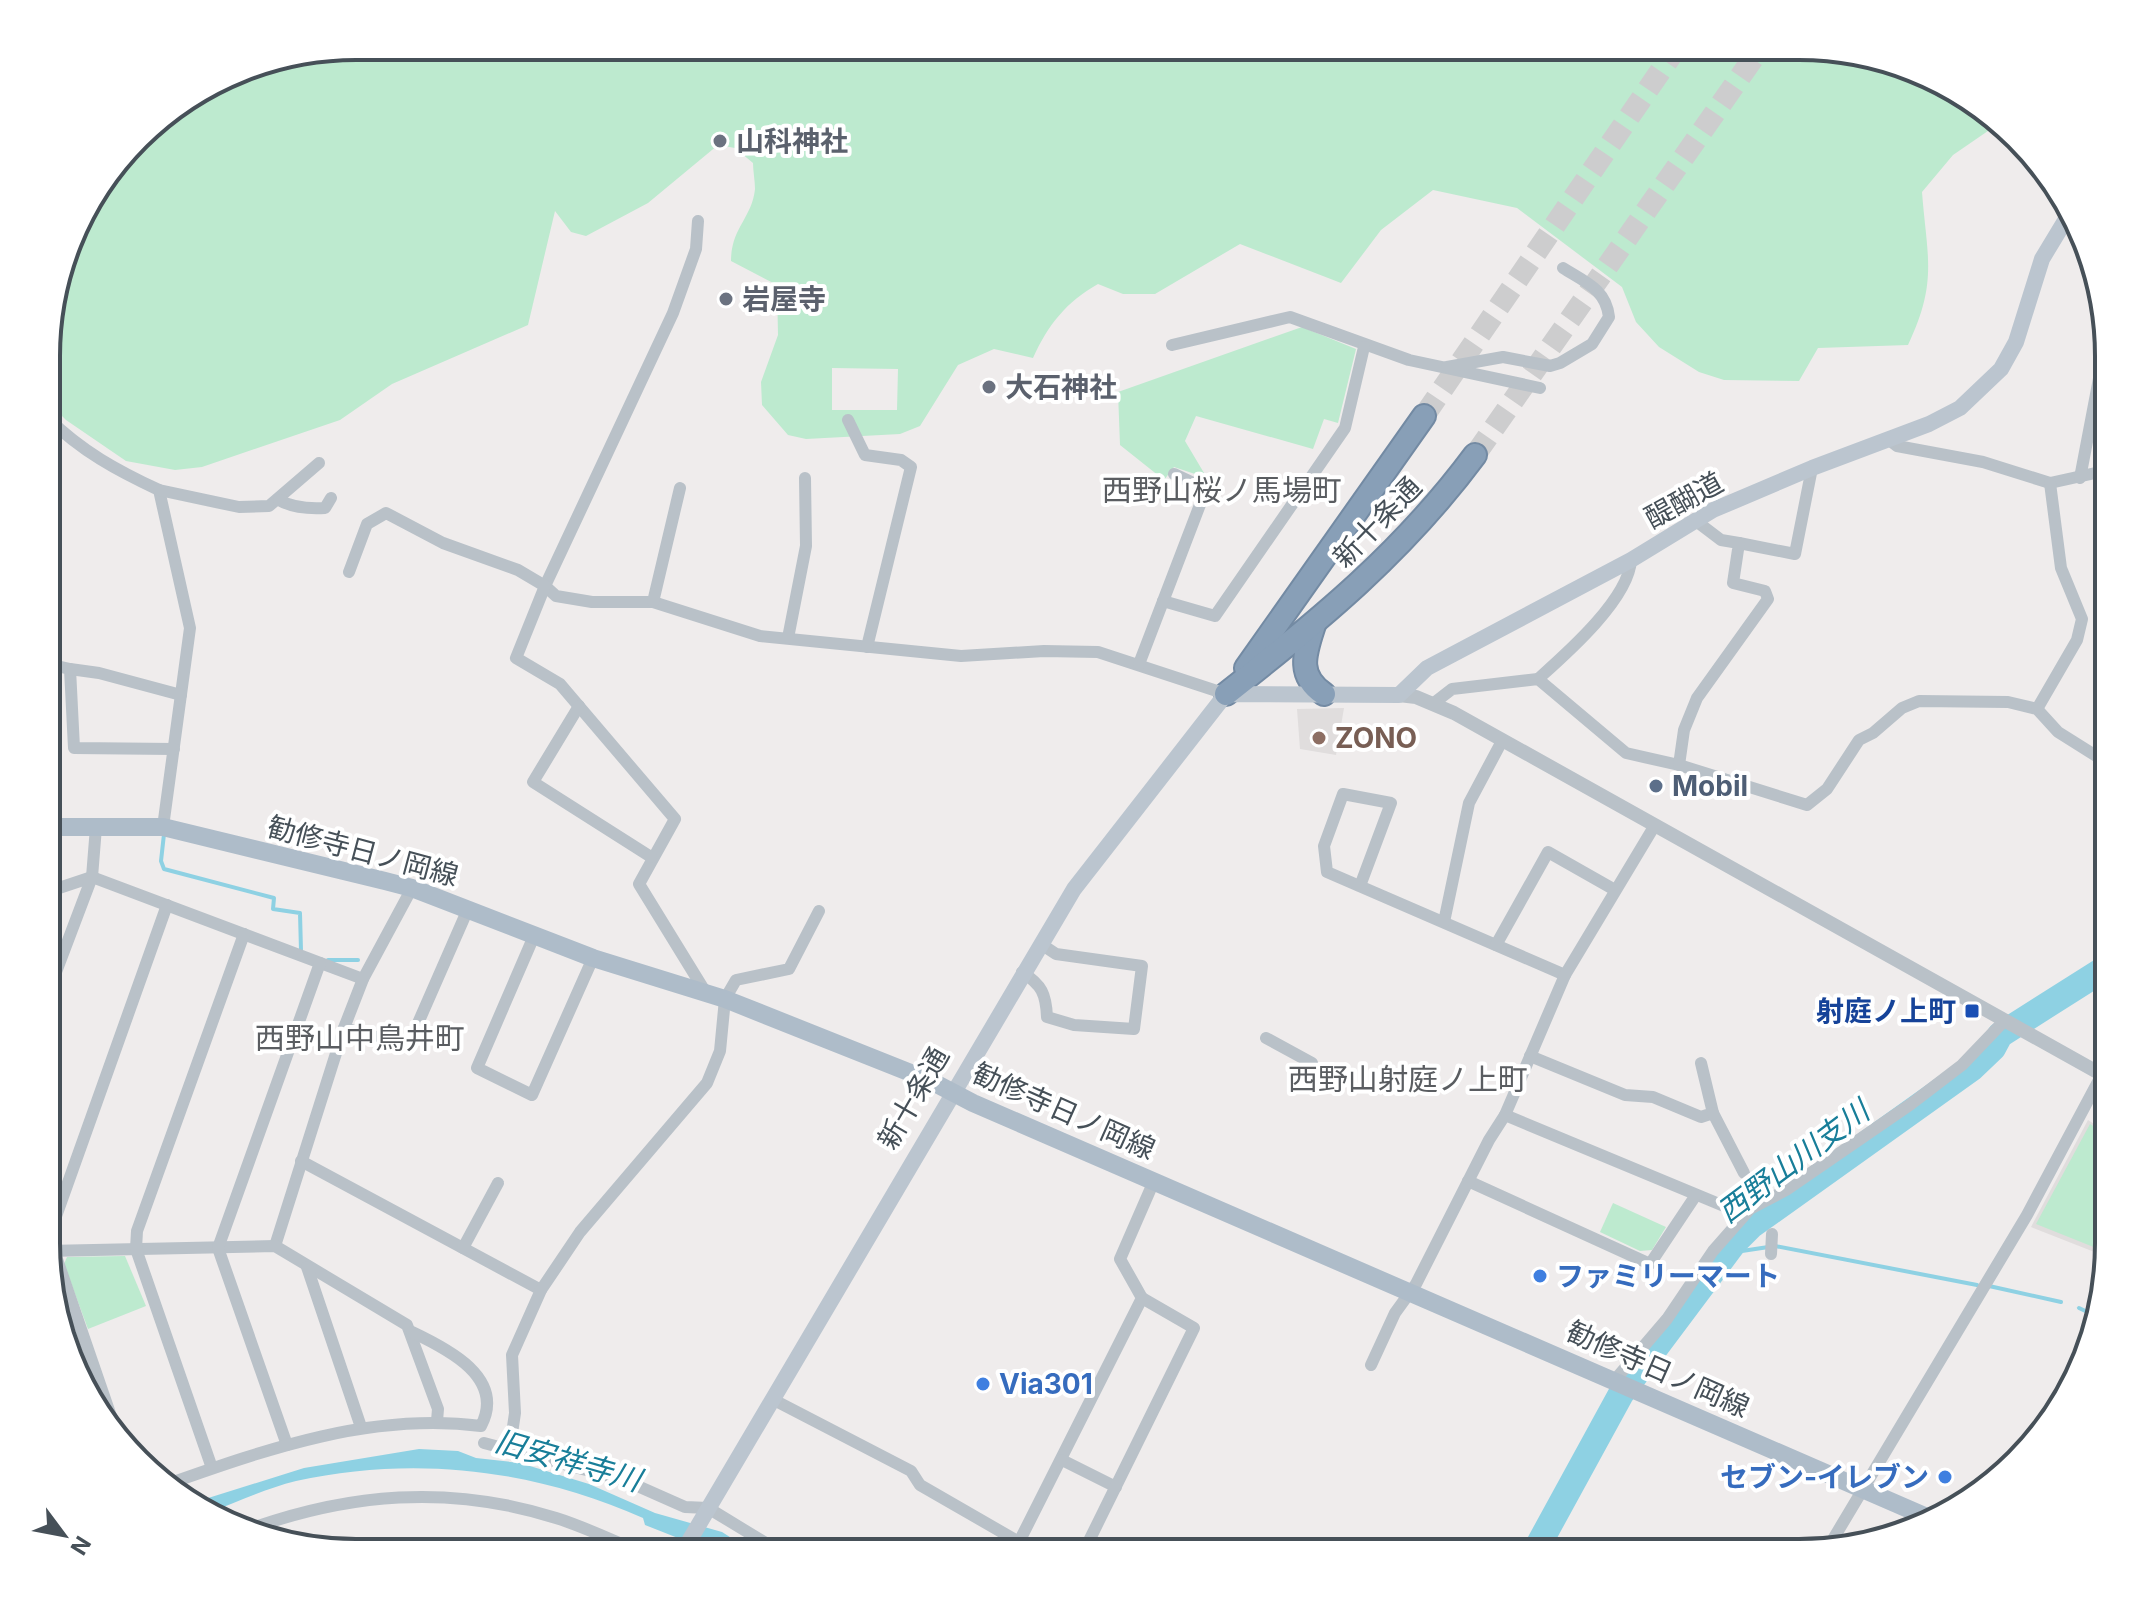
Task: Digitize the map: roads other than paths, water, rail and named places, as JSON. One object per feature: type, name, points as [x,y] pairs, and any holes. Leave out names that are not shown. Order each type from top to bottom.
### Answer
[{"type":"highway","name":"新十条通","points":[[1226,694],[1337,543],[1424,416]]},
{"type":"highway","name":"新十条通","points":[[1226,694],[1315,624],[1409,537],[1475,455]]},
{"type":"highway","points":[[1315,624],[1303,665],[1309,682],[1324,694]]},
{"type":"main road","name":"醍醐道","points":[[1399,695],[1427,668],[1631,560],[1696,521],[1812,468],[1929,424],[1960,408],[2001,369],[2016,342],[2042,259],[2063,224]]},
{"type":"main road","points":[[1226,694],[1399,695]]},
{"type":"main road","name":"新十条通","points":[[689,1539],[1022,972],[1074,889],[1226,694]]},
{"type":"main road","name":"勧修寺日ノ岡線","points":[[60,827],[163,827],[412,888],[593,958],[725,999],[951,1092],[1918,1513]]},
{"type":"street","points":[[698,221],[696,249],[663,337],[545,586],[516,658],[560,684],[675,819],[651,857],[639,884],[706,993]]},
{"type":"street","points":[[1444,368],[1503,357],[1550,366],[1573,359],[1592,344],[1609,317],[1607,302],[1600,291],[1563,268]]},
{"type":"street","points":[[1172,345],[1290,317],[1364,347],[1540,388]]},
{"type":"street","points":[[1163,601],[1215,616],[1345,428],[1364,347]]},
{"type":"street","points":[[2080,478],[2095,400]]},
{"type":"street","points":[[848,420],[865,455],[901,460],[911,467],[908,493],[893,535],[891,556],[867,647]]},
{"type":"street","points":[[60,430],[108,466],[159,490],[239,507],[269,506],[319,463]]},
{"type":"street","points":[[1888,439],[1897,446],[1983,462],[2050,483],[2095,474]]},
{"type":"street","points":[[1696,521],[1721,540],[1795,554],[1812,468]]},
{"type":"street","points":[[1139,664],[1206,489],[1174,474]]},
{"type":"street","points":[[788,638],[801,588],[806,546],[805,478]]},
{"type":"street","points":[[2037,709],[2077,640],[2082,619],[2061,568],[2050,483]]},
{"type":"street","points":[[653,602],[680,488]]},
{"type":"street","points":[[159,490],[190,628],[163,827]]},
{"type":"street","points":[[279,500],[301,508],[325,508],[331,498]]},
{"type":"street","points":[[349,572],[367,524],[386,513],[443,543],[518,570],[556,596],[592,602],[653,602],[760,636],[961,656],[1044,651],[1098,652],[1226,694]]},
{"type":"street","points":[[1679,765],[1684,730],[1697,698],[1768,599],[1765,591],[1733,583],[1739,543]]},
{"type":"street","points":[[1434,703],[1452,689],[1538,679],[1574,647],[1603,613],[1630,572],[1631,560]]},
{"type":"street","points":[[60,667],[181,695]]},
{"type":"street","points":[[70,669],[74,748],[174,749]]},
{"type":"street","points":[[1538,679],[1626,753],[1679,765],[1807,805],[1827,789],[1859,740],[1873,733],[1902,708],[1919,701],[2008,702],[2037,709],[2058,732],[2095,755]]},
{"type":"street","points":[[1399,695],[1434,703],[2011,1024],[2095,1066]]},
{"type":"street","points":[[579,706],[533,782],[651,857]]},
{"type":"street","points":[[1444,922],[1469,803],[1502,741]]},
{"type":"street","points":[[1360,886],[1391,803],[1343,794],[1324,846],[1327,872],[1565,975]]},
{"type":"street","points":[[1371,1365],[1505,1115],[1565,975],[1655,825]]},
{"type":"street","points":[[60,962],[92,877],[96,827]]},
{"type":"street","points":[[1496,945],[1548,852],[1615,890]]},
{"type":"street","points":[[60,888],[92,877],[363,979]]},
{"type":"street","points":[[275,1246],[344,1028],[363,979],[412,888]]},
{"type":"street","points":[[60,1205],[167,905]]},
{"type":"street","points":[[344,1028],[408,1046],[468,909]]},
{"type":"street","points":[[510,1447],[515,1413],[512,1355],[541,1290],[580,1232],[707,1083],[720,1051],[725,999],[736,980],[789,969],[819,911]]},
{"type":"street","points":[[212,1468],[136,1249],[137,1231],[244,934]]},
{"type":"street","points":[[534,936],[477,1068],[532,1095],[593,958]]},
{"type":"street","points":[[1022,972],[1039,984],[1046,996],[1047,1017],[1074,1025],[1134,1029],[1142,966],[1056,954],[1041,944]]},
{"type":"street","points":[[287,1445],[218,1248],[320,963]]},
{"type":"street","points":[[1623,1385],[1713,1251],[1750,1209],[1786,1190],[1911,1104],[2011,1024]]},
{"type":"street","points":[[1266,1038],[1312,1063]]},
{"type":"street","points":[[1530,1056],[1625,1095],[1653,1097],[1701,1117],[1713,1113]]},
{"type":"street","points":[[1701,1063],[1713,1113],[1744,1173]]},
{"type":"street","points":[[1835,1536],[2027,1215],[2095,1093]]},
{"type":"street","points":[[1505,1115],[1736,1211]]},
{"type":"street","points":[[301,1161],[541,1290]]},
{"type":"street","points":[[1090,1539],[1194,1328],[1142,1298],[1132,1287],[1120,1259],[1154,1181]]},
{"type":"street","points":[[1468,1181],[1650,1264],[1696,1195]]},
{"type":"street","points":[[463,1248],[498,1183]]},
{"type":"street","points":[[1771,1254],[1772,1234]]},
{"type":"street","points":[[60,1251],[275,1246],[407,1325],[438,1409],[437,1421]]},
{"type":"street","points":[[307,1267],[361,1427]]},
{"type":"street","points":[[65,1293],[103,1397]]},
{"type":"street","points":[[1022,1539],[1142,1298]]},
{"type":"street","points":[[179,1480],[287,1445],[361,1427],[437,1421],[481,1426],[487,1414],[486,1390],[472,1368],[412,1332]]},
{"type":"street","points":[[772,1399],[911,1471],[920,1485],[1003,1539]]},
{"type":"street","points":[[484,1443],[510,1447],[624,1480],[685,1507],[706,1512],[756,1539]]},
{"type":"street","points":[[1062,1460],[1116,1487]]},
{"type":"street","points":[[265,1524],[323,1507],[379,1496],[469,1499],[558,1518],[609,1539]]},
{"type":"water","points":[[419,1449],[458,1451],[476,1458],[520,1463],[589,1484],[655,1513],[722,1532],[733,1539],[680,1539],[645,1525],[643,1518],[601,1501],[516,1478],[472,1471],[429,1468],[340,1473],[285,1484],[223,1507],[207,1498],[304,1468]]},
{"type":"waterway","points":[[164,834],[161,861],[164,869],[274,898],[273,909],[300,913],[301,951]]},
{"type":"waterway","points":[[328,960],[358,960]]},
{"type":"waterway","name":"西野山川支川","points":[[1542,1539],[1621,1394],[1734,1243],[1751,1226],[1971,1069],[1993,1048],[2000,1035],[2095,975]]},
{"type":"waterway","points":[[1719,1263],[1742,1251],[1775,1246],[1977,1285]]},
{"type":"waterway","points":[[1989,1286],[2061,1302]]},
{"type":"waterway","points":[[2079,1308],[2087,1312]]},
{"type":"tunnel","points":[[1424,416],[1668,60]]},
{"type":"tunnel","points":[[1475,455],[1752,60]]},
{"type":"place","name":"山科神社","points":[[720,141]]},
{"type":"place","name":"岩屋寺","points":[[726,299]]},
{"type":"place","name":"大石神社","points":[[989,387]]},
{"type":"place","name":"ZONO","points":[[1319,738]]},
{"type":"place","name":"Mobil","points":[[1656,786]]},
{"type":"place","name":"射庭ノ上町","points":[[1972,1011]]},
{"type":"place","name":"ファミリーマート","points":[[1540,1276]]},
{"type":"place","name":"Via301","points":[[983,1384]]},
{"type":"place","name":"セブン-イレブン","points":[[1945,1477]]},
{"type":"district","name":"西野山桜ノ馬場町","points":[[1222,490]]},
{"type":"district","name":"西野山中鳥井町","points":[[360,1038]]},
{"type":"district","name":"西野山射庭ノ上町","points":[[1408,1079]]},
{"type":"water label","name":"旧安祥寺川","points":[[568,1460]]}]
